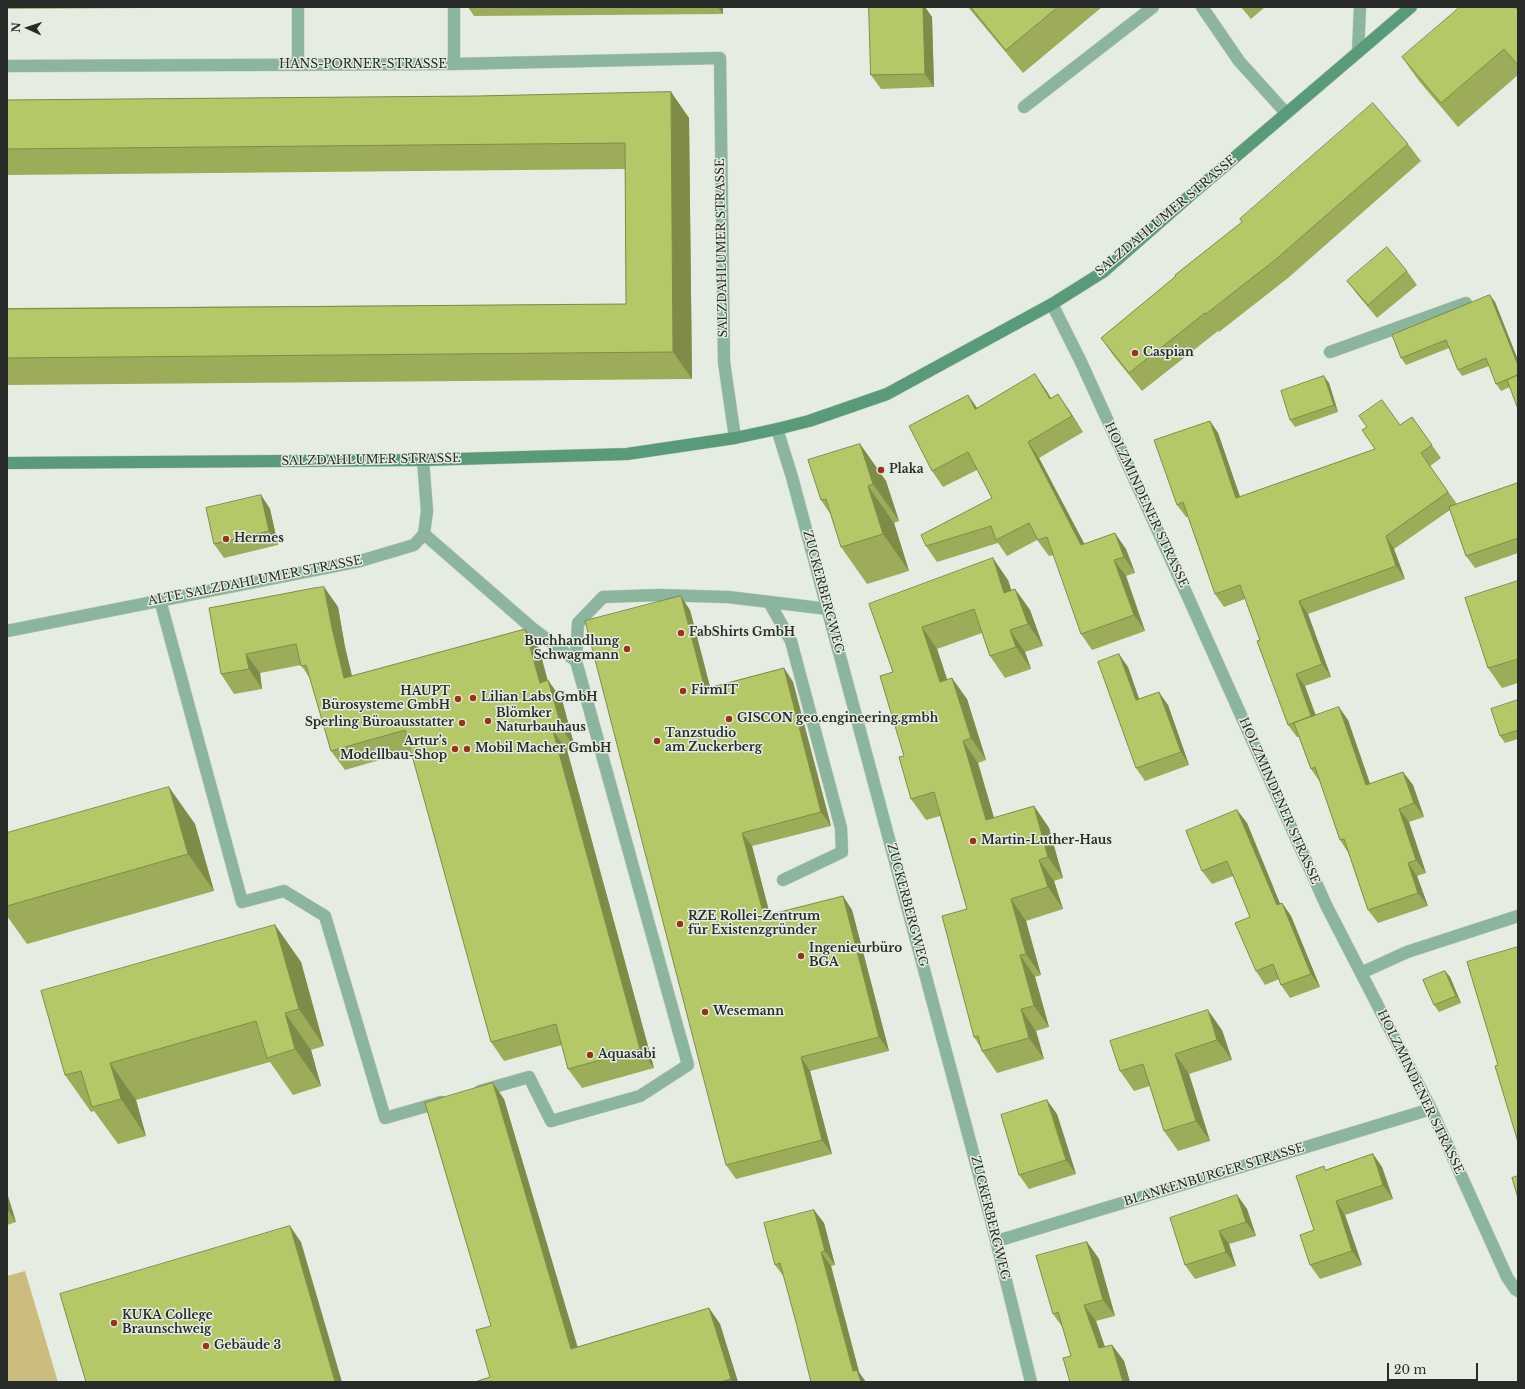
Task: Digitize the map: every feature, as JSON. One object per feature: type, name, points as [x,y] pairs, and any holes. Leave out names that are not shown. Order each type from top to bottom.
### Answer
[{"type":"main road","name":"SALZDAHLUMER STRASSE","points":[[7,463],[423,460],[627,454],[735,438],[777,430],[809,421],[887,394],[1052,304],[1103,272],[1411,7]]},
{"type":"street","points":[[298,7],[298,65]]},
{"type":"street","points":[[454,7],[454,64]]},
{"type":"street","points":[[1024,107],[1153,7]]},
{"type":"street","points":[[1202,7],[1240,61],[1286,114]]},
{"type":"street","points":[[1358,52],[1360,7]]},
{"type":"street","name":"HANS-PORNER-STRASSE","points":[[7,66],[454,64],[720,58]]},
{"type":"street","name":"SALZDAHLUMER STRASSE","points":[[720,58],[724,362],[735,438]]},
{"type":"street","points":[[1330,352],[1466,303]]},
{"type":"street","name":"HOLZMINDENER STRASSE","points":[[1052,304],[1081,362],[1326,905],[1431,1109],[1507,1277],[1518,1291]]},
{"type":"street","name":"ZUCKERBERGWEG","points":[[777,430],[792,476],[997,1241],[1031,1382]]},
{"type":"street","points":[[423,460],[427,511],[424,534],[532,628],[576,661]]},
{"type":"street","name":"ALTE SALZDAHLUMER STRASSE","points":[[7,631],[360,561],[414,545],[424,534]]},
{"type":"street","points":[[468,1094],[529,1077],[551,1121],[640,1096],[688,1065],[576,661],[578,623],[603,597],[659,595],[728,597],[828,609]]},
{"type":"street","points":[[160,600],[242,902],[284,891],[325,916],[385,1118],[452,1099]]},
{"type":"street","points":[[769,602],[791,642],[841,828],[842,852],[783,880]]},
{"type":"street","points":[[1362,974],[1406,952],[1518,916]]},
{"type":"street","name":"BLANKENBURGER STRASSE","points":[[997,1241],[1431,1109]]},
{"type":"shaded area","points":[[25,1271],[58,1382],[7,1382],[7,1276]]},
{"type":"building","points":[[869,7],[923,7],[925,74],[871,75]]},
{"type":"building","points":[[971,7],[1058,7],[1006,50]]},
{"type":"building","points":[[1460,7],[1515,7],[1518,10],[1518,65],[1504,49],[1441,103],[1402,57]]},
{"type":"building","points":[[671,92],[673,352],[7,358],[7,309],[626,304],[625,143],[7,149],[7,100],[478,96]]},
{"type":"building","points":[[1373,103],[1408,144],[1275,260],[1129,373],[1101,338],[1176,276],[1175,275],[1242,222],[1240,219]]},
{"type":"building","points":[[1387,247],[1407,271],[1368,305],[1347,281]]},
{"type":"building","points":[[1490,295],[1518,365],[1518,375],[1496,384],[1486,358],[1458,370],[1446,340],[1401,358],[1392,335]]},
{"type":"building","points":[[1035,374],[1050,399],[1058,394],[1072,416],[1028,442],[1081,545],[1115,533],[1124,557],[1114,560],[1134,615],[1081,634],[1047,537],[1038,540],[1029,523],[996,540],[991,526],[926,546],[921,535],[992,498],[968,452],[932,471],[909,426],[968,395],[975,409]]},
{"type":"building","points":[[1518,375],[1518,409],[1507,380]]},
{"type":"building","points":[[1324,376],[1334,405],[1290,420],[1281,391]]},
{"type":"building","points":[[1382,400],[1400,425],[1412,417],[1432,445],[1421,453],[1448,492],[1386,536],[1396,566],[1299,601],[1322,664],[1296,674],[1311,716],[1288,725],[1257,641],[1260,640],[1240,585],[1215,594],[1183,502],[1177,505],[1154,440],[1210,421],[1236,498],[1375,449],[1362,430],[1367,427],[1359,416]]},
{"type":"building","points":[[860,444],[873,484],[868,486],[883,534],[841,547],[826,499],[821,500],[808,460]]},
{"type":"building","points":[[1518,483],[1518,538],[1466,556],[1449,507]]},
{"type":"building","points":[[261,495],[269,531],[214,544],[206,508]]},
{"type":"building","points":[[993,558],[1004,593],[1015,589],[1028,624],[1010,630],[1016,647],[990,656],[974,609],[922,627],[940,682],[952,678],[971,738],[963,741],[986,820],[1034,806],[1048,857],[1039,860],[1048,887],[1011,899],[1026,954],[1020,955],[1034,1006],[1021,1009],[1029,1038],[982,1051],[978,1036],[974,1037],[942,916],[967,909],[934,792],[911,799],[899,757],[904,756],[880,676],[893,672],[869,604]]},
{"type":"building","points":[[1518,581],[1518,659],[1488,668],[1465,598]]},
{"type":"building","points":[[324,587],[344,678],[525,629],[540,683],[548,680],[562,729],[553,731],[640,1049],[568,1069],[556,1024],[491,1042],[405,730],[331,751],[306,665],[301,666],[296,644],[246,654],[249,669],[221,674],[209,608]]},
{"type":"building","points":[[681,596],[705,689],[784,668],[821,812],[742,833],[764,916],[843,896],[879,1037],[801,1057],[822,1140],[726,1165],[585,621]]},
{"type":"building","points":[[1119,654],[1136,700],[1159,692],[1181,752],[1136,768],[1098,662]]},
{"type":"building","points":[[1518,700],[1518,730],[1500,736],[1491,709]]},
{"type":"building","points":[[1339,707],[1366,785],[1403,772],[1414,803],[1399,809],[1416,860],[1408,863],[1418,893],[1368,910],[1344,839],[1340,840],[1315,767],[1311,769],[1294,723]]},
{"type":"building","points":[[169,787],[188,854],[7,906],[7,833]]},
{"type":"building","points":[[1237,810],[1277,905],[1282,903],[1311,974],[1281,985],[1273,964],[1256,971],[1235,923],[1250,917],[1227,861],[1202,871],[1186,831]]},
{"type":"building","points":[[275,925],[299,1009],[285,1013],[295,1049],[267,1058],[256,1021],[110,1063],[121,1099],[92,1107],[81,1071],[65,1075],[41,991]]},
{"type":"building","points":[[1518,947],[1518,1142],[1495,1066],[1498,1065],[1467,962]]},
{"type":"building","points":[[1445,971],[1456,996],[1434,1005],[1423,980]]},
{"type":"building","points":[[1208,1010],[1217,1040],[1175,1054],[1196,1121],[1164,1131],[1143,1064],[1120,1071],[1110,1041]]},
{"type":"building","points":[[493,1083],[571,1349],[709,1308],[731,1379],[721,1382],[475,1382],[490,1377],[476,1330],[491,1326],[425,1103]]},
{"type":"building","points":[[1047,1100],[1066,1160],[1019,1175],[1001,1115]]},
{"type":"building","points":[[1373,1154],[1383,1185],[1336,1201],[1352,1251],[1310,1265],[1300,1235],[1314,1230],[1296,1176],[1324,1166],[1325,1170]]},
{"type":"building","points":[[1518,1176],[1518,1198],[1512,1178]]},
{"type":"building","points":[[1237,1195],[1246,1222],[1219,1231],[1226,1252],[1185,1265],[1170,1218]]},
{"type":"building","points":[[814,1210],[825,1251],[821,1252],[853,1371],[857,1370],[861,1382],[811,1382],[780,1263],[775,1265],[764,1223]]},
{"type":"building","name":"Gebäude 3","points":[[290,1226],[335,1382],[86,1382],[60,1294]]},
{"type":"building","points":[[1087,1242],[1103,1300],[1084,1305],[1099,1348],[1112,1345],[1123,1382],[1070,1382],[1063,1358],[1071,1356],[1058,1312],[1053,1314],[1036,1256]]},
{"type":"place","name":"Caspian","points":[[1135,353]]},
{"type":"place","name":"Plaka","points":[[881,470]]},
{"type":"place","name":"Hermes","points":[[226,539]]},
{"type":"place","name":"FabShirts GmbH","points":[[681,633]]},
{"type":"place","name":"Buchhandlung Schwagmann","points":[[627,649]]},
{"type":"place","name":"FirmIT","points":[[683,691]]},
{"type":"place","name":"Lilian Labs GmbH","points":[[473,698]]},
{"type":"place","name":"HAUPT Bürosysteme GmbH","points":[[458,699]]},
{"type":"place","name":"GISCON geo.engineering.gmbh","points":[[729,719]]},
{"type":"place","name":"Blömker Naturbauhaus","points":[[488,721]]},
{"type":"place","name":"Sperling Büroausstatter","points":[[462,723]]},
{"type":"place","name":"Tanzstudio am Zuckerberg","points":[[657,741]]},
{"type":"place","name":"Artur’s Modellbau-Shop","points":[[455,749]]},
{"type":"place","name":"Mobil Macher GmbH","points":[[467,749]]},
{"type":"place","name":"Martin-Luther-Haus","points":[[973,841]]},
{"type":"place","name":"RZE Rollei-Zentrum für Existenzgründer","points":[[680,924]]},
{"type":"place","name":"Ingenieurbüro BGA","points":[[801,956]]},
{"type":"place","name":"Wesemann","points":[[705,1012]]},
{"type":"place","name":"Aquasabi","points":[[590,1055]]},
{"type":"place","name":"KUKA College Braunschweig","points":[[114,1323]]},
{"type":"place","name":"Gebäude 3","points":[[206,1346]]}]
